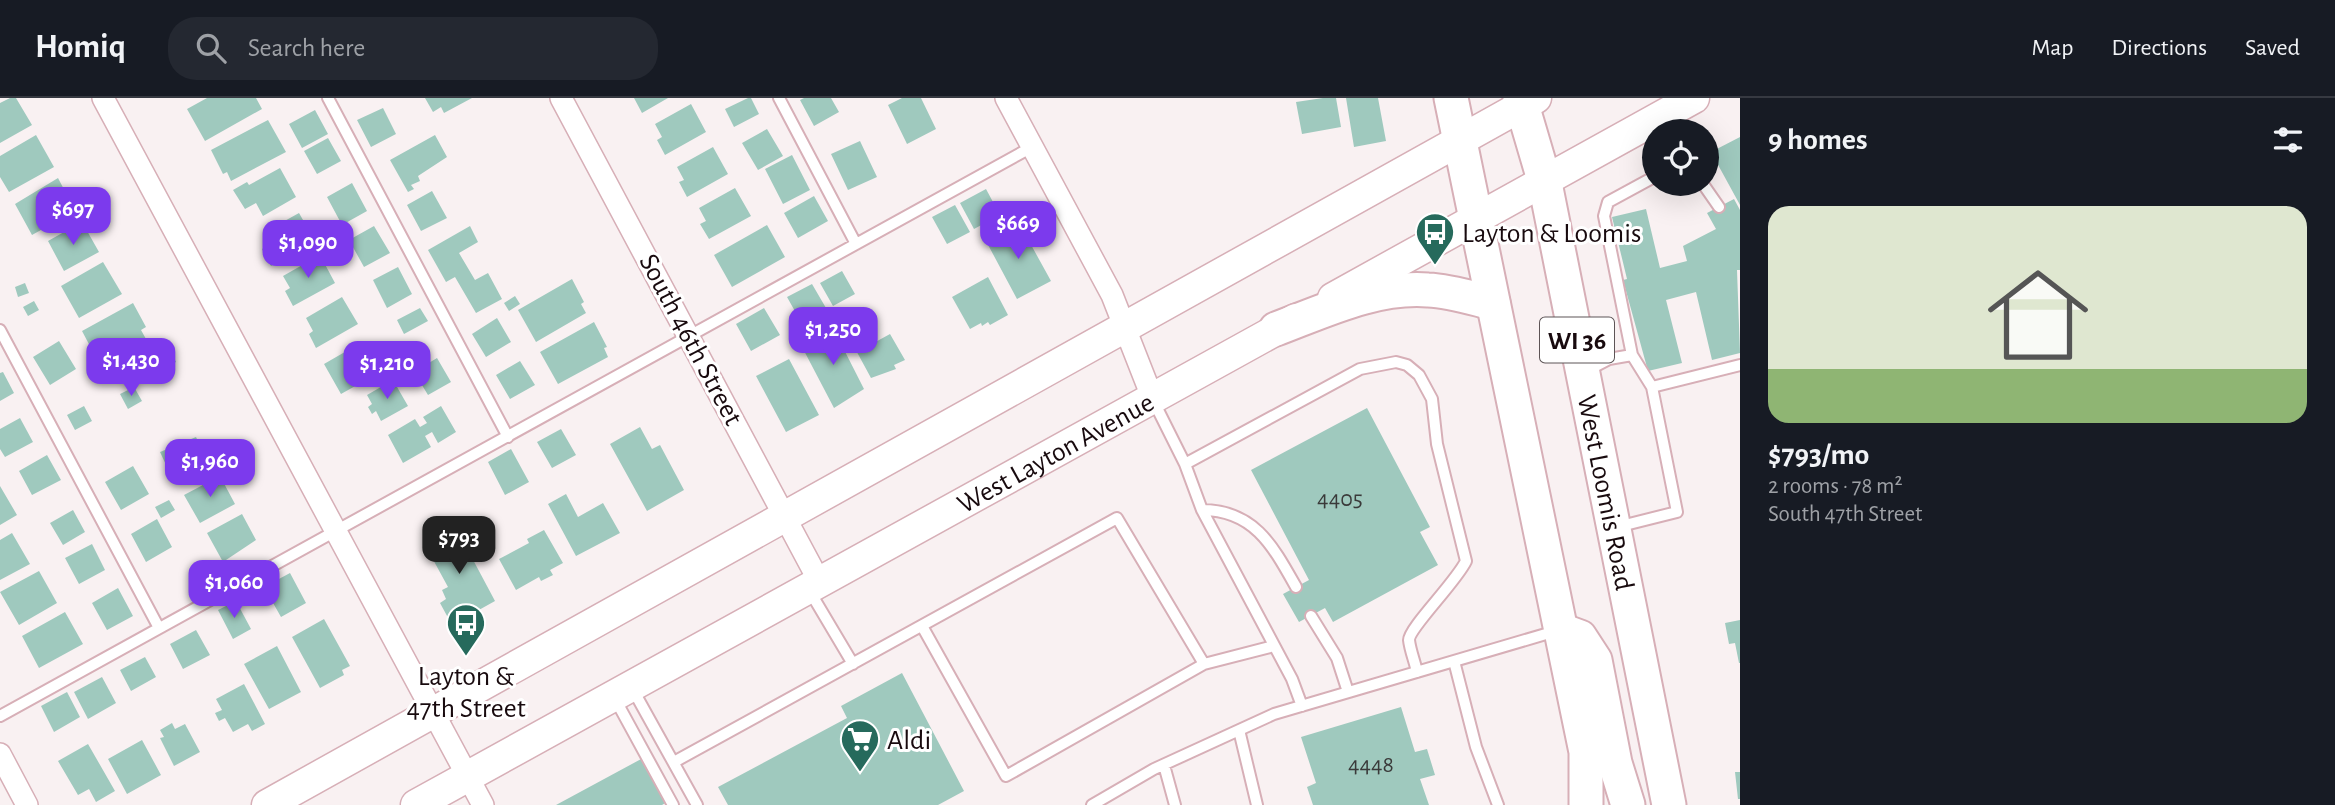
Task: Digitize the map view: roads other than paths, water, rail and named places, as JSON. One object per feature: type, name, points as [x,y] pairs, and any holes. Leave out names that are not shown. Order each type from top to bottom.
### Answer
[{"type":"main road","name":"WI 36","points":[[1451,98],[1586,752],[1586,805]]},
{"type":"main road","name":"West Layton Avenue","points":[[416,805],[1152,397],[1664,120],[1694,98]]},
{"type":"main road","points":[[267,805],[788,517],[1526,101]]},
{"type":"main road","name":"West Loomis Road","points":[[1526,101],[1545,183],[1670,805]]},
{"type":"main road","points":[[1276,329],[1357,299],[1407,289],[1445,291],[1493,303]]},
{"type":"main road","points":[[1561,630],[1580,637],[1595,660],[1615,763],[1628,805]]},
{"type":"street","points":[[103,98],[483,805]]},
{"type":"street","name":"South 46th Street","points":[[561,98],[788,517],[813,585]]},
{"type":"street","points":[[1006,98],[1112,295],[1152,397]]},
{"type":"street","points":[[0,754],[27,805]]},
{"type":"lane","points":[[328,98],[508,437]]},
{"type":"lane","points":[[779,98],[856,244]]},
{"type":"lane","points":[[0,716],[1032,146]]},
{"type":"lane","points":[[1615,528],[1677,512],[1652,387],[1632,355],[1604,216],[1608,202],[1642,184]]},
{"type":"lane","points":[[1711,196],[1718,207]]},
{"type":"lane","points":[[0,330],[159,628]]},
{"type":"lane","points":[[1583,372],[1609,359],[1632,355]]},
{"type":"lane","points":[[1185,464],[1360,369],[1396,362],[1407,365],[1419,375],[1432,399],[1437,444],[1466,561],[1458,577],[1413,628],[1409,638],[1417,672]]},
{"type":"lane","points":[[1652,387],[1740,365]]},
{"type":"lane","points":[[1152,397],[1185,464],[1202,510],[1274,646],[1302,706]]},
{"type":"lane","points":[[1202,510],[1224,510],[1248,522],[1273,545],[1296,587]]},
{"type":"lane","points":[[674,762],[1117,518],[1204,664]]},
{"type":"lane","points":[[813,585],[853,664]]},
{"type":"lane","points":[[1311,616],[1337,658],[1348,692]]},
{"type":"lane","points":[[922,626],[1006,776],[1204,664],[1274,646]]},
{"type":"lane","points":[[1092,805],[1164,765],[1240,730],[1302,706],[1561,630]]},
{"type":"lane","points":[[1454,662],[1476,747],[1498,805]]},
{"type":"lane","points":[[622,691],[674,762],[697,805]]},
{"type":"lane","points":[[622,691],[673,805]]},
{"type":"lane","points":[[1240,730],[1257,805]]},
{"type":"lane","points":[[1164,765],[1175,805]]},
{"type":"place","name":"Layton & Loomis","points":[[1435,266]]},
{"type":"place","name":"Layton & 47th Street","points":[[466,657]]},
{"type":"place","name":"Aldi","points":[[860,773]]}]
